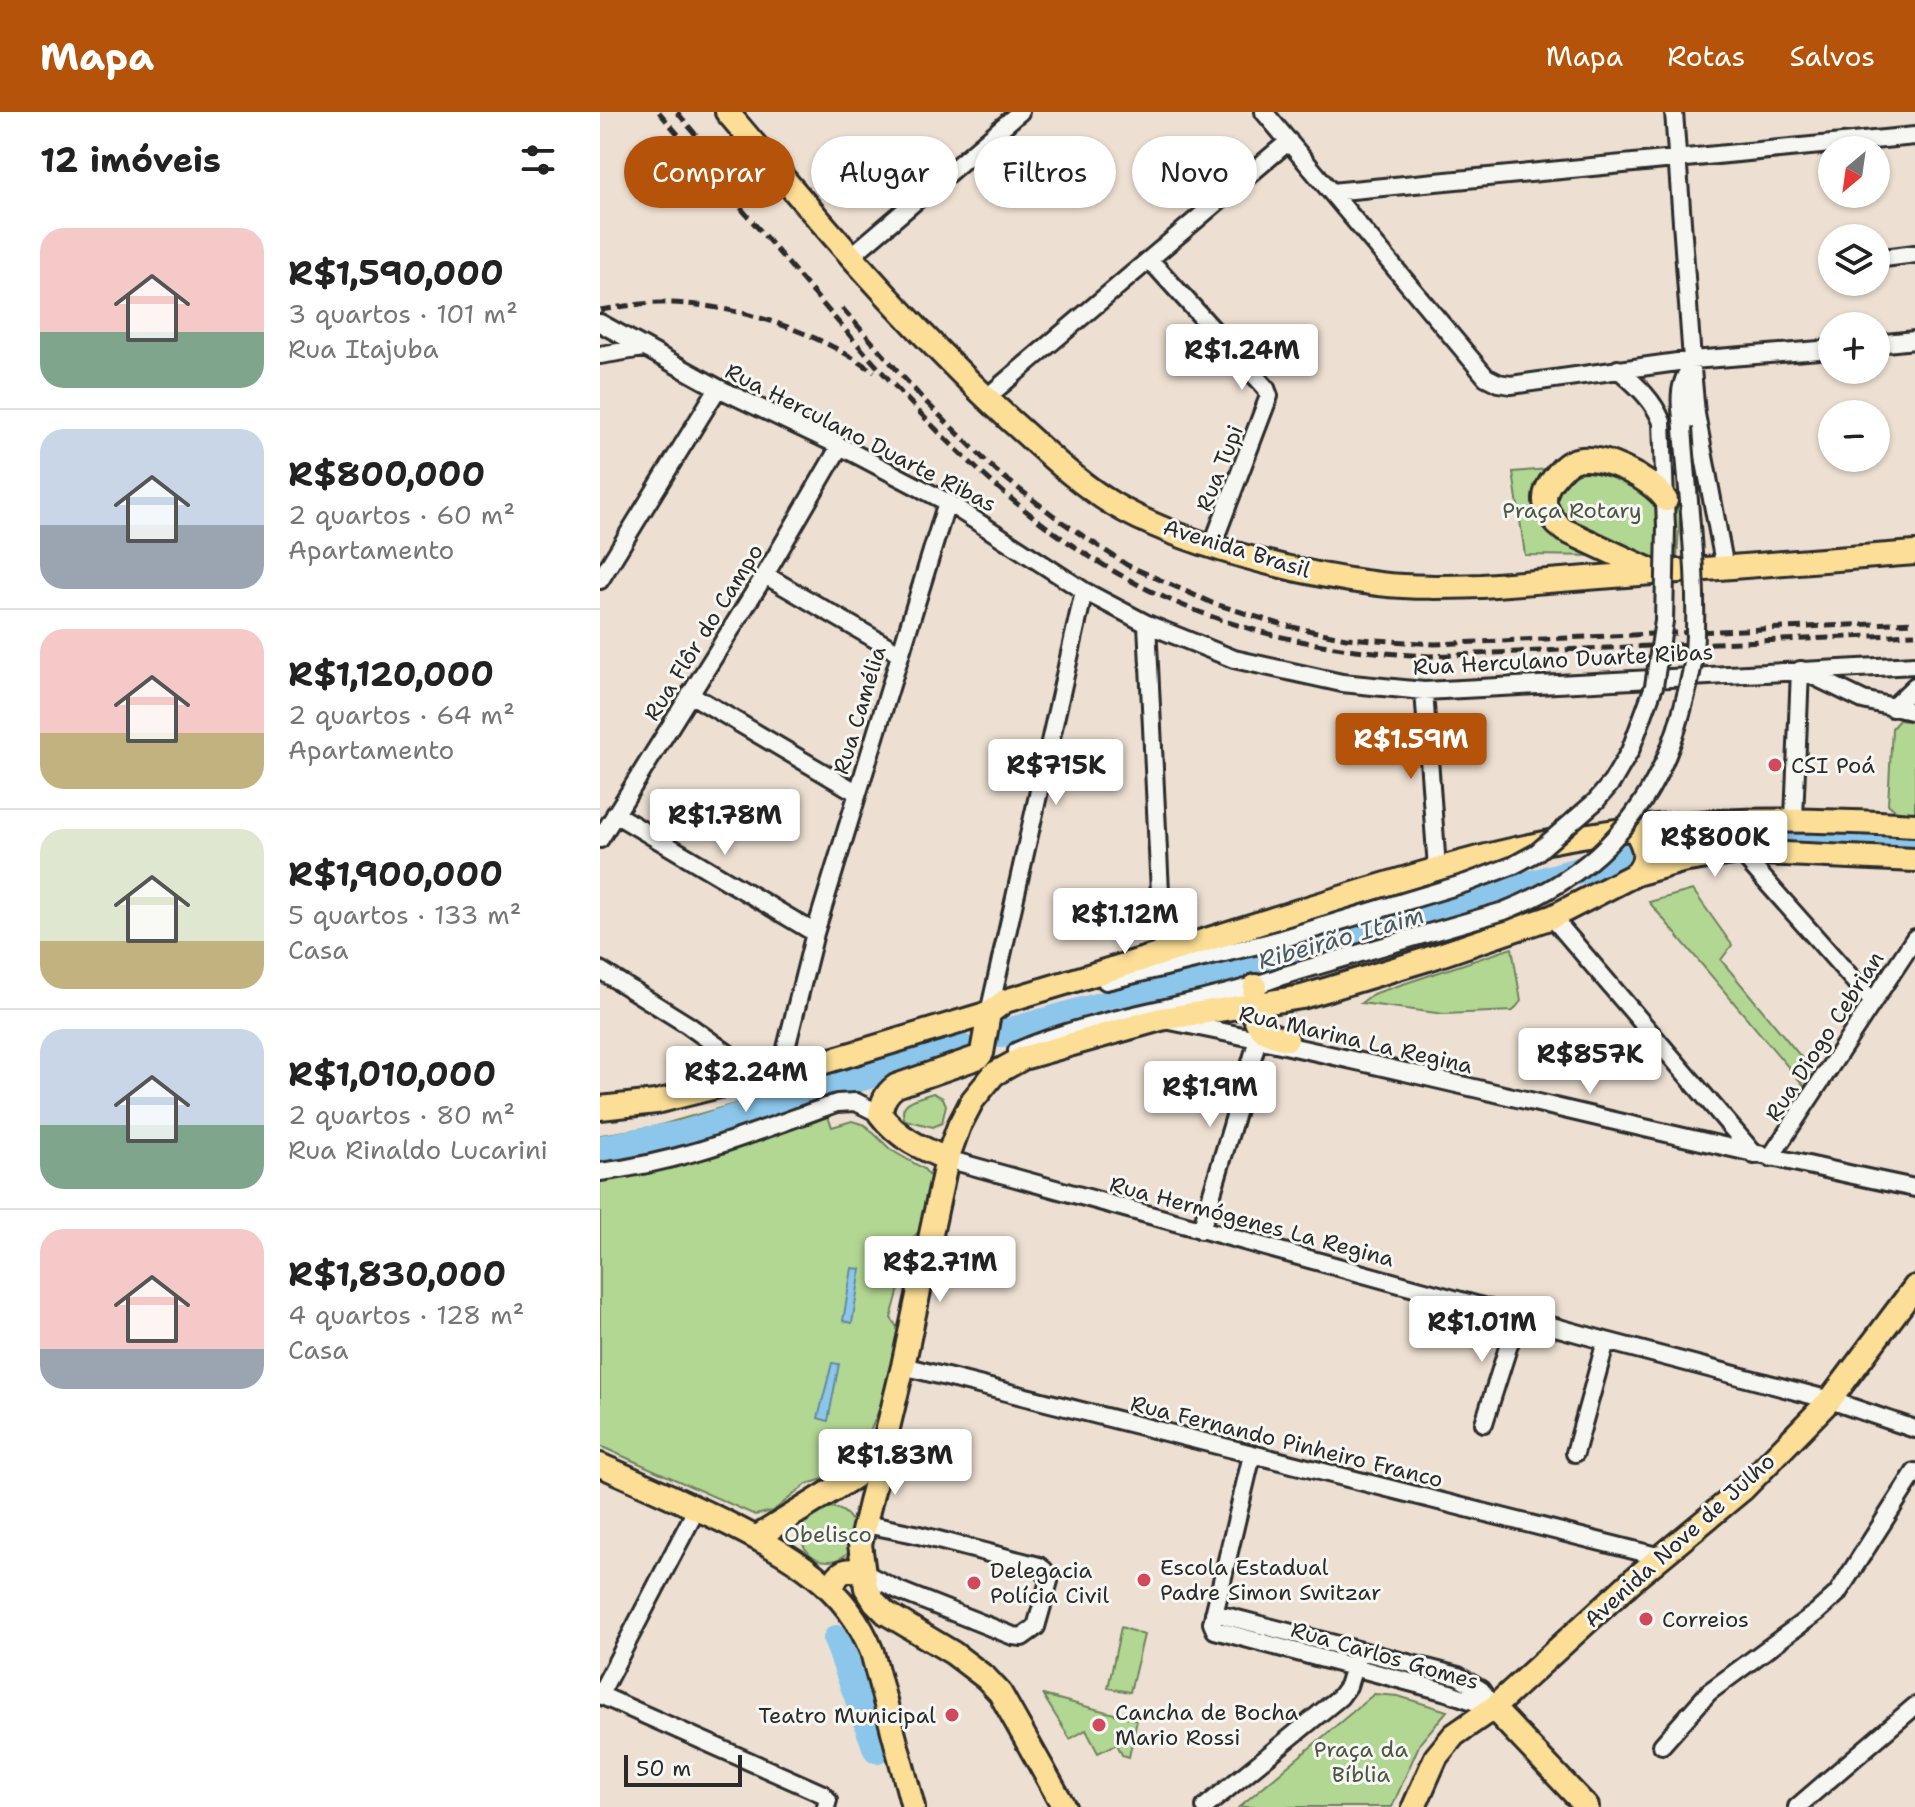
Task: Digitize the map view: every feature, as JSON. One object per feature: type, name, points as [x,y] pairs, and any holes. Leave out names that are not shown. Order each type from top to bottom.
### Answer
[{"type":"main road","name":"Avenida Brasil","points":[[727,112],[850,257],[986,398],[1069,473],[1113,504],[1212,546],[1295,569],[1377,584],[1427,587],[1915,553]]},
{"type":"main road","points":[[1655,572],[1564,530],[1552,521],[1545,510],[1544,497],[1549,483],[1560,470],[1572,461],[1582,460],[1607,463],[1636,474],[1659,489],[1666,500]]},
{"type":"main road","points":[[947,1159],[907,1141],[880,1114],[887,1092],[896,1086],[979,1057],[987,1022],[1005,1001],[1437,868],[1540,843],[1730,819],[1915,825]]},
{"type":"main road","points":[[1668,825],[1660,841],[1662,850],[1669,857],[1682,861]]},
{"type":"main road","points":[[1635,829],[1646,854],[1636,874]]},
{"type":"main road","points":[[1064,1807],[1000,1693],[953,1653],[886,1613],[866,1588],[864,1573],[863,1534],[947,1159],[972,1101],[994,1074],[1023,1058],[1178,1011],[1254,996],[1302,997],[1428,959],[1552,917],[1636,874],[1682,861],[1740,852],[1915,860]]},
{"type":"main road","points":[[1254,996],[1254,1017],[1260,1029],[1290,1042],[1288,1021],[1302,997]]},
{"type":"main road","points":[[600,1108],[656,1102],[987,1022]]},
{"type":"main road","name":"Avenida Nove de Julho","points":[[1414,1807],[1436,1757],[1454,1735],[1493,1708],[1661,1557],[1743,1489],[1830,1400],[1915,1287]]},
{"type":"main road","points":[[757,1537],[854,1477],[885,1439]]},
{"type":"main road","points":[[600,1465],[757,1537],[796,1560],[827,1586],[863,1628],[913,1807]]},
{"type":"main road","points":[[827,1586],[840,1572],[853,1569],[864,1573]]},
{"type":"main road","points":[[1493,1708],[1587,1807]]},
{"type":"street","points":[[850,257],[1020,112]]},
{"type":"street","points":[[1264,112],[1486,377],[1498,383],[1511,385],[1618,369],[1818,350]]},
{"type":"street","points":[[1674,112],[1696,414],[1725,568]]},
{"type":"street","points":[[1331,192],[1679,156],[1915,136]]},
{"type":"street","points":[[986,398],[1289,141]]},
{"type":"street","points":[[1890,257],[1915,254]]},
{"type":"street","name":"Rua Tupi","points":[[1150,260],[1239,358],[1269,396],[1212,546]]},
{"type":"street","name":"Rua Herculano Duarte Ribas","points":[[600,323],[718,388],[840,446],[947,502],[1084,591],[1147,624],[1234,659],[1342,683],[1424,691],[1915,665]]},
{"type":"street","points":[[1890,343],[1915,340]]},
{"type":"street","points":[[600,355],[643,348]]},
{"type":"street","points":[[1254,996],[1282,976],[1532,900],[1593,860],[1641,807],[1672,747],[1693,657],[1695,613],[1683,428],[1683,380],[1692,364]]},
{"type":"street","points":[[987,1022],[1091,984],[1271,942],[1466,883],[1536,853],[1596,801],[1612,782],[1630,751],[1654,686],[1664,621],[1666,500],[1662,422],[1644,393],[1618,369]]},
{"type":"street","points":[[600,580],[718,388]]},
{"type":"street","name":"Rua Flôr do Campo","points":[[600,839],[765,575],[840,446]]},
{"type":"street","name":"Rua Camélia","points":[[769,1074],[947,502]]},
{"type":"street","points":[[765,575],[899,653]]},
{"type":"street","points":[[987,1022],[1084,591]]},
{"type":"street","points":[[1147,624],[1163,954]]},
{"type":"street","points":[[1794,819],[1800,670],[1849,694],[1915,712]]},
{"type":"street","points":[[1892,708],[1915,686]]},
{"type":"street","points":[[1424,691],[1437,868]]},
{"type":"street","points":[[690,694],[856,792]]},
{"type":"street","points":[[615,814],[815,933]]},
{"type":"street","points":[[1740,852],[1872,1001]]},
{"type":"street","points":[[1552,917],[1762,1157]]},
{"type":"street","name":"Rua Diogo Cebrian","points":[[1762,1157],[1915,938]]},
{"type":"street","points":[[600,970],[769,1074]]},
{"type":"street","points":[[994,1074],[1005,1059],[1034,1044],[1178,1011]]},
{"type":"street","name":"Rua Marina La Regina","points":[[1178,1011],[1258,1039],[1290,1042],[1762,1157],[1915,1188]]},
{"type":"street","points":[[1201,1230],[1258,1039]]},
{"type":"street","points":[[600,1172],[646,1167],[684,1157],[837,1103],[856,1102],[880,1114]]},
{"type":"street","name":"Rua Hermógenes La Regina","points":[[947,1159],[1830,1400],[1915,1429]]},
{"type":"street","points":[[1484,1423],[1518,1316]]},
{"type":"street","points":[[1575,1453],[1606,1341]]},
{"type":"street","name":"Rua Fernando Pinheiro Franco","points":[[903,1366],[1661,1557]]},
{"type":"street","name":"Rua Carlos Gomes","points":[[1252,1455],[1213,1618],[1219,1633],[1458,1676],[1481,1690],[1493,1708]]},
{"type":"street","points":[[1662,1745],[1709,1692],[1837,1594],[1915,1472]]},
{"type":"street","points":[[697,1508],[600,1695],[823,1794],[828,1800],[826,1807]]},
{"type":"street","points":[[863,1534],[915,1534],[1039,1566],[1048,1575],[1049,1581],[1036,1627],[1022,1637],[912,1596],[864,1573]]},
{"type":"street","points":[[1205,1807],[1334,1703],[1348,1686],[1356,1659]]},
{"type":"street","points":[[1797,1807],[1915,1706]]},
{"type":"green space","name":"Praça Rotary","points":[[1573,467],[1659,475],[1680,514],[1677,557],[1525,555],[1513,472]]},
{"type":"green space","points":[[1899,720],[1915,722],[1915,814],[1895,810],[1888,804],[1892,728]]},
{"type":"green space","points":[[1693,890],[1732,945],[1721,960],[1820,1080],[1811,1094],[1649,902]]},
{"type":"green space","points":[[1512,948],[1521,1001],[1513,1011],[1444,1014],[1361,1003],[1373,994]]},
{"type":"green space","points":[[823,1079],[825,1085],[660,1134],[600,1142],[600,1135],[657,1126]]},
{"type":"green space","points":[[933,1093],[943,1098],[946,1105],[942,1123],[933,1127],[905,1120],[906,1104]]},
{"type":"green space","points":[[824,1107],[832,1127],[852,1121],[865,1125],[891,1150],[924,1169],[934,1181],[930,1222],[913,1237],[891,1318],[903,1336],[896,1368],[857,1464],[847,1472],[807,1484],[773,1511],[755,1515],[600,1446],[600,1168],[637,1165]]},
{"type":"green space","name":"Obelisco","points":[[828,1507],[847,1515],[855,1534],[847,1553],[828,1561],[809,1553],[801,1534],[809,1515]]},
{"type":"green space","points":[[1121,1627],[1144,1635],[1130,1692],[1108,1688]]},
{"type":"green space","name":"Praça da Bíblia","points":[[1374,1694],[1398,1696],[1447,1711],[1420,1743],[1392,1807],[1239,1807]]},
{"type":"green space","name":"Cancha de Bocha Mario Rossi","points":[[1043,1695],[1137,1720],[1129,1757],[1122,1755],[1117,1744],[1098,1753],[1086,1730],[1070,1739]]},
{"type":"water","points":[[852,1268],[861,1269],[852,1323],[843,1321]]},
{"type":"water","points":[[832,1363],[839,1364],[828,1421],[818,1418]]},
{"type":"waterway","name":"Ribeirão Itaim","points":[[1683,844],[1740,840],[1915,847]]},
{"type":"waterway","name":"Ribeirão Itaim","points":[[1001,1034],[1635,855]]},
{"type":"waterway","name":"Ribeirão Itaim","points":[[600,1149],[685,1134],[959,1046]]},
{"type":"waterway","points":[[837,1639],[877,1749]]},
{"type":"railway","points":[[659,112],[895,386],[979,471],[1024,510],[1072,545],[1123,576],[1177,603],[1239,625],[1301,641],[1365,651],[1430,656],[1915,634]]},
{"type":"railway","points":[[677,112],[697,136]]},
{"type":"railway","points":[[600,310],[661,303],[688,304],[744,314],[827,344],[874,372]]},
{"type":"railway","points":[[842,308],[921,397],[996,471],[1062,522],[1127,565],[1212,603],[1283,625],[1346,638],[1435,644],[1915,622]]},
{"type":"place","name":"CSI Poá","points":[[1775,765]]},
{"type":"place","name":"Escola Estadual Padre Simon Switzar","points":[[1144,1580]]},
{"type":"place","name":"Delegacia Polícia Civil","points":[[974,1583]]},
{"type":"place","name":"Correios","points":[[1646,1619]]},
{"type":"place","name":"Teatro Municipal","points":[[952,1715]]},
{"type":"place","name":"Cancha de Bocha Mario Rossi","points":[[1099,1725]]}]
